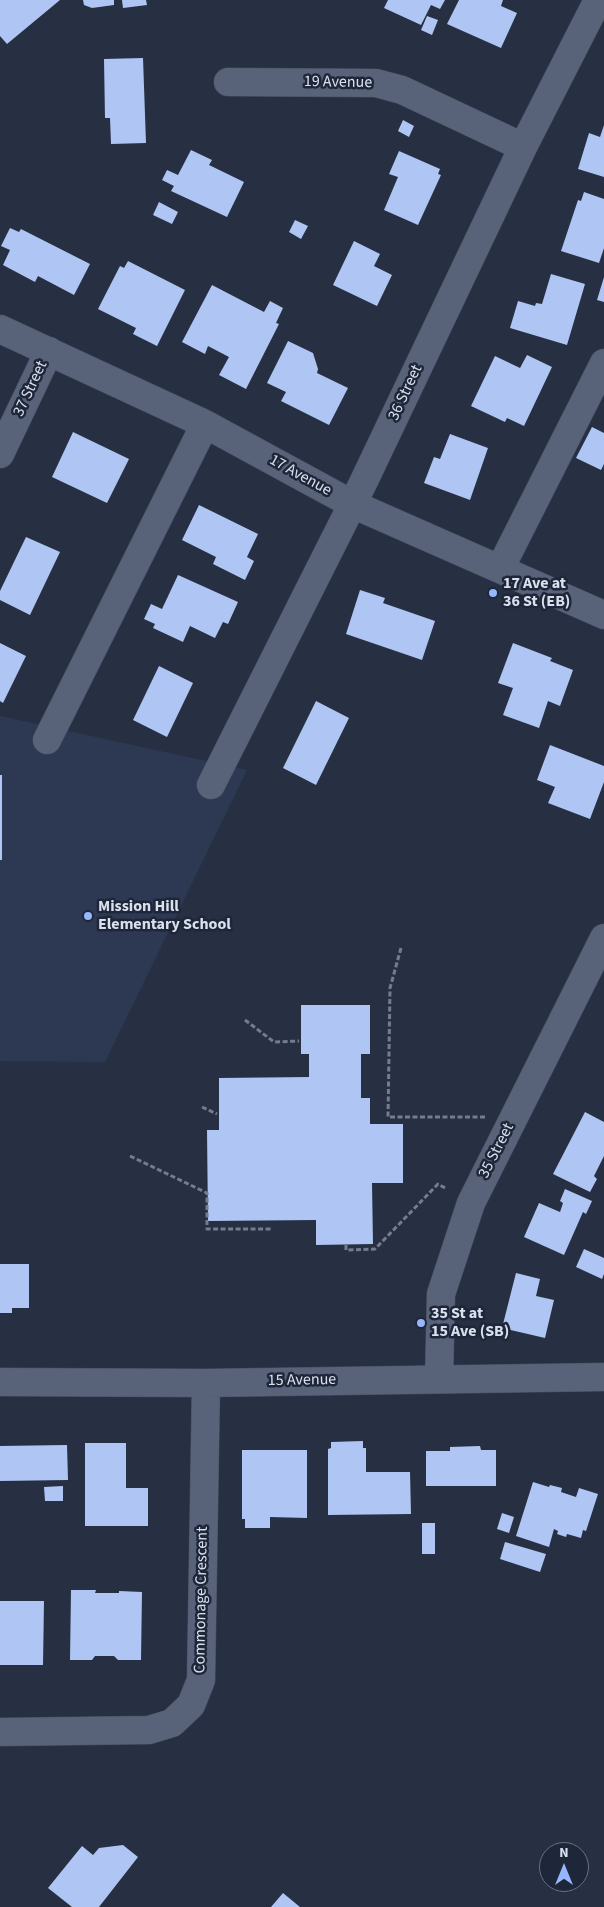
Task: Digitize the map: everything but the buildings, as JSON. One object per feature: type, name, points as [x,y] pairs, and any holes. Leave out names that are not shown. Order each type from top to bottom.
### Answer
[{"type":"street","name":"36 Street","points":[[211,785],[352,504],[523,147],[598,0]]},
{"type":"street","name":"19 Avenue","points":[[228,82],[376,83],[402,90],[523,147]]},
{"type":"street","name":"17 Avenue","points":[[0,329],[205,424],[352,504],[604,615]]},
{"type":"street","name":"37 Street","points":[[0,454],[49,351]]},
{"type":"street","points":[[500,569],[604,363]]},
{"type":"street","points":[[47,740],[205,424]]},
{"type":"street","name":"35 Street","points":[[439,1379],[441,1294],[471,1203],[604,938]]},
{"type":"street","name":"15 Avenue","points":[[0,1382],[206,1383],[604,1377]]},
{"type":"street","name":"Commonage Crescent","points":[[0,1732],[149,1730],[172,1723],[191,1705],[202,1680],[206,1383]]},
{"type":"path","points":[[401,948],[390,988],[388,1117],[498,1116],[511,1123]]},
{"type":"path","points":[[245,1020],[274,1042],[299,1041]]},
{"type":"path","points":[[202,1107],[217,1114]]},
{"type":"path","points":[[130,1156],[207,1193],[207,1229],[272,1229]]},
{"type":"path","points":[[346,1244],[346,1250],[375,1249],[438,1184],[471,1203]]},
{"type":"shaded area","name":"Mission Hill Elementary School","points":[[0,716],[247,770],[105,1062],[0,1061]]},
{"type":"place","name":"17 Ave at 36 St (EB)","points":[[493,593]]},
{"type":"place","name":"Mission Hill Elementary School","points":[[88,916]]},
{"type":"place","name":"35 St at 15 Ave (SB)","points":[[421,1323]]}]
